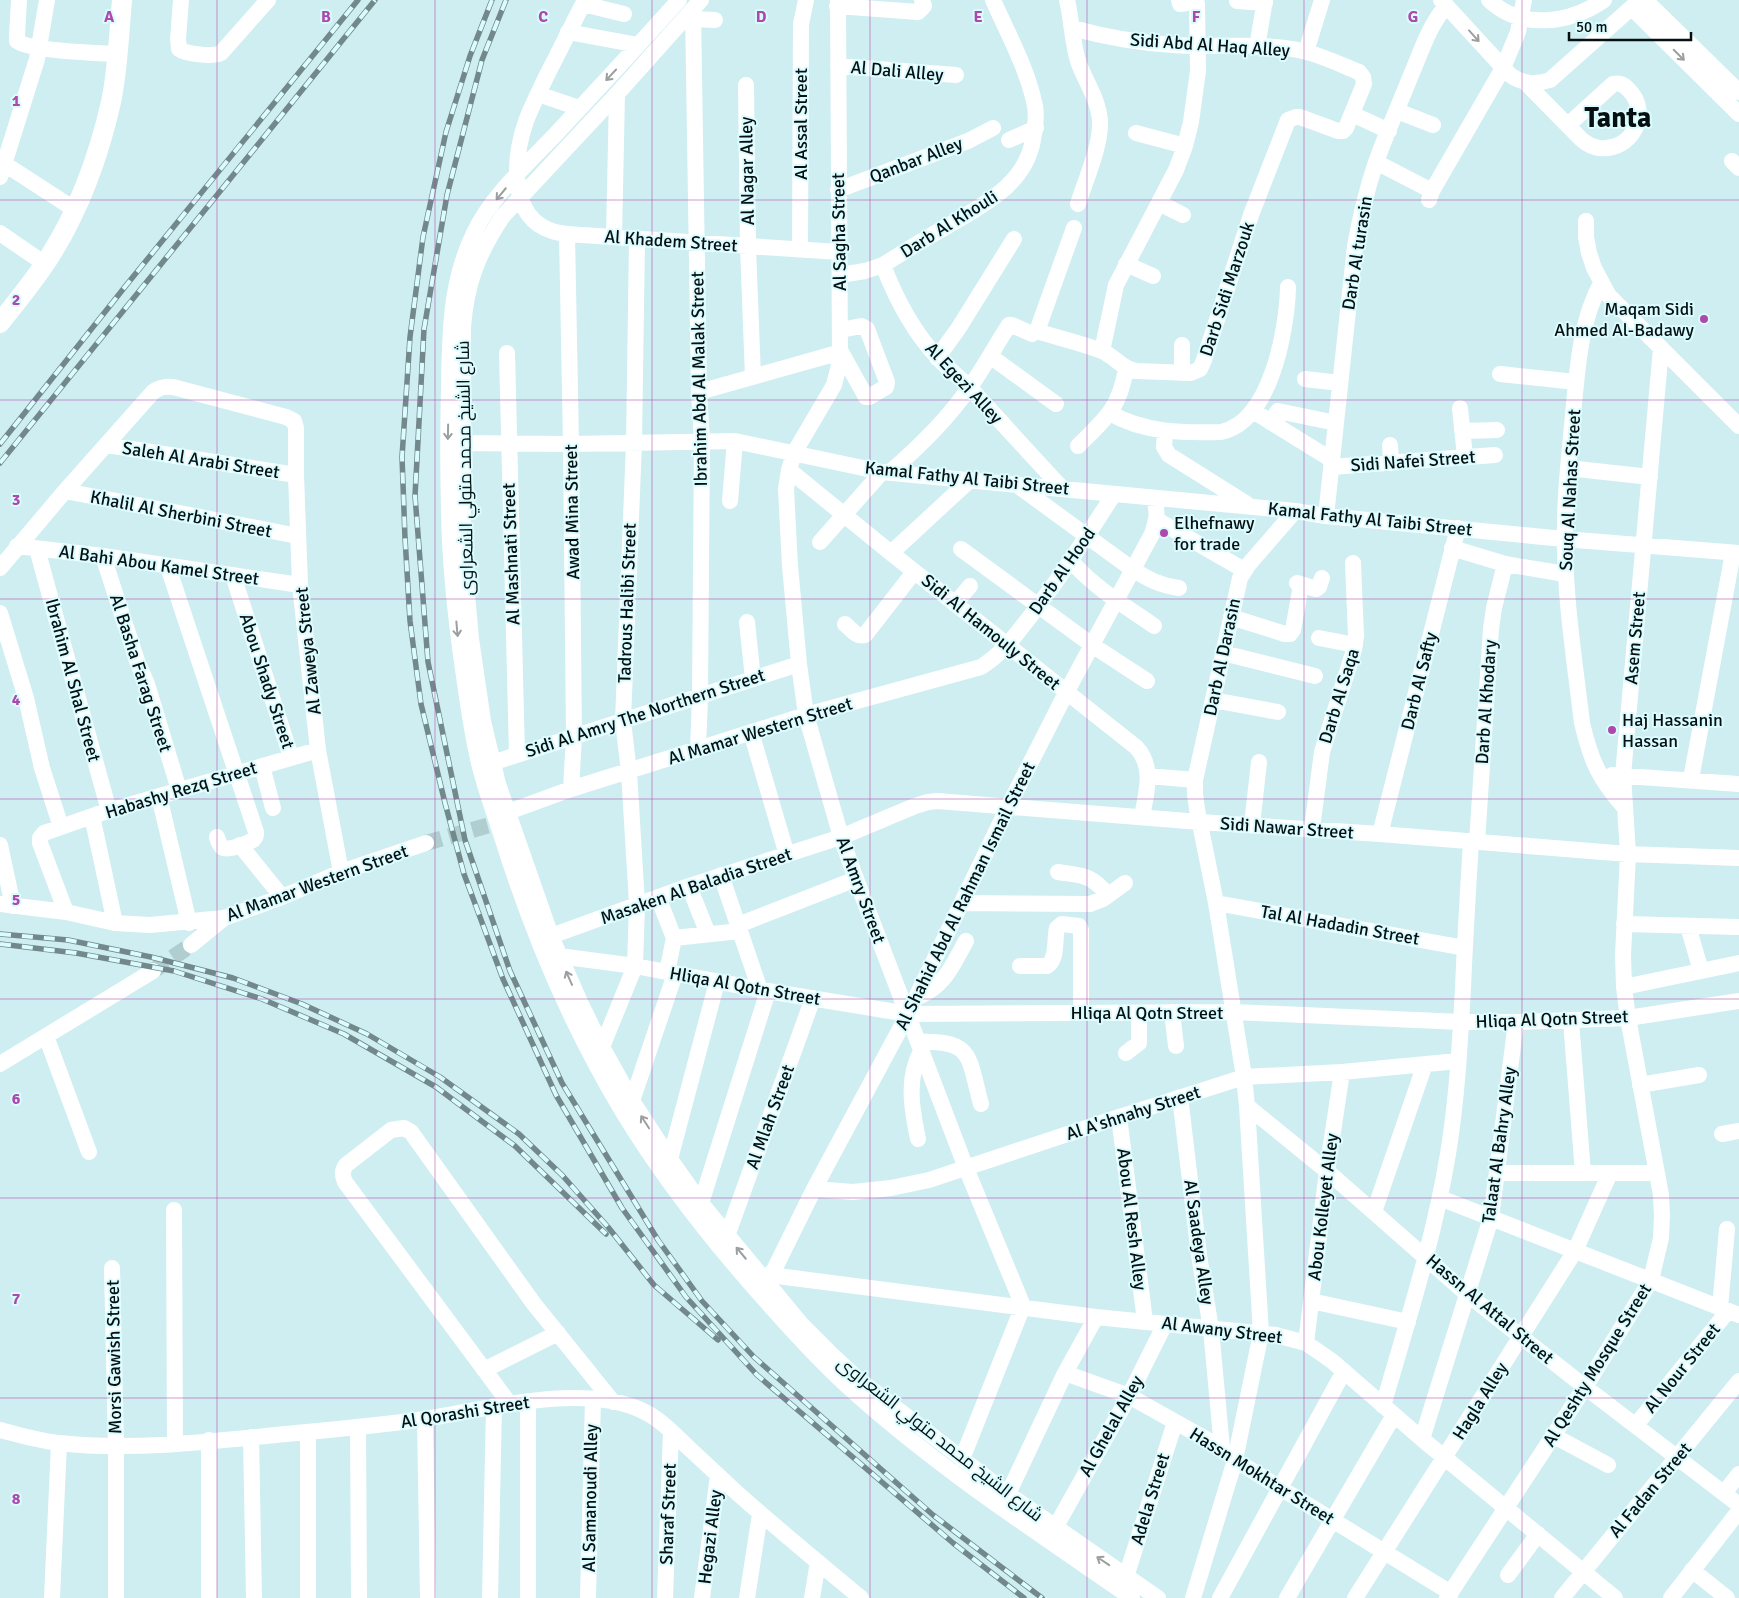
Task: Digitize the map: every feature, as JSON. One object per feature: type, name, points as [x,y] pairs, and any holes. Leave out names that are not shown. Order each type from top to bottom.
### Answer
[{"type":"main road","points":[[0,323],[45,264],[74,209],[100,141],[111,100],[122,0]]},
{"type":"street","points":[[19,0],[17,41],[21,44],[40,48],[117,54]]},
{"type":"street","points":[[46,0],[40,48],[2,168],[74,209]]},
{"type":"street","points":[[181,0],[179,49],[186,52],[218,55],[268,0]]},
{"type":"street","name":"شارع الشيخ محمد متولي الشعراوى","points":[[679,0],[517,174],[488,210],[474,231],[458,277],[450,324],[448,444],[450,550],[458,639],[470,722],[480,766],[510,864],[549,966],[571,1016],[623,1112],[653,1158],[718,1245],[763,1281],[802,1325],[857,1378],[1008,1494],[1158,1598]]},
{"type":"street","name":"Al Assal Street","points":[[800,249],[801,24],[806,0]]},
{"type":"street","points":[[837,3],[918,12],[924,6],[922,0]]},
{"type":"street","name":"Darb Al Khouli","points":[[840,275],[865,271],[883,265],[991,199],[1008,186],[1022,170],[1031,150],[1036,128],[1035,108],[1030,87],[993,0]]},
{"type":"street","points":[[1067,0],[1077,56],[1094,96],[1100,122],[1098,141],[1078,204]]},
{"type":"street","points":[[1102,351],[1113,292],[1176,170],[1196,96],[1199,46],[1196,4],[1194,2],[1180,4],[1179,0]]},
{"type":"street","points":[[1306,52],[1322,0]]},
{"type":"street","points":[[1489,0],[1501,10],[1522,18],[1547,21],[1580,13],[1604,0]]},
{"type":"street","points":[[1376,162],[1430,196],[1503,68],[1514,44],[1522,18],[1524,0]]},
{"type":"street","points":[[1237,1],[1265,1],[1257,47]]},
{"type":"street","points":[[519,198],[517,174],[521,137],[538,94],[584,2],[624,14]]},
{"type":"street","name":"Al Sagha Street","points":[[794,453],[834,385],[839,369],[841,352],[837,3]]},
{"type":"street","points":[[1444,3],[1503,68],[1518,80],[1534,84],[1550,80],[1639,3]]},
{"type":"street","name":"Darb Al turasin","points":[[1326,516],[1355,246],[1360,217],[1376,162],[1388,131],[1430,30],[1444,3]]},
{"type":"street","points":[[1639,3],[1739,92]]},
{"type":"street","points":[[1639,3],[1739,114]]},
{"type":"street","points":[[696,9],[715,20]]},
{"type":"street","name":"شارع الشيخ محمد متولي الشعراوى","points":[[696,9],[503,216],[489,236],[478,258],[466,296],[463,328],[463,551],[471,639],[483,721],[492,763],[559,956],[602,1047],[632,1101],[670,1159],[701,1203],[763,1281],[821,1361],[849,1387],[940,1463],[1132,1598]]},
{"type":"street","name":"Ibrahim Abd Al Malak Street","points":[[696,9],[696,243],[699,392],[702,441],[698,750]]},
{"type":"street","name":"Sidi Abd Al Haq Alley","points":[[1072,28],[1113,38],[1147,43],[1284,48],[1306,52],[1361,74],[1364,84],[1352,114]]},
{"type":"street","points":[[568,32],[638,46]]},
{"type":"street","name":"Al Dali Alley","points":[[838,66],[956,75]]},
{"type":"street","points":[[1526,83],[1582,140],[1600,148],[1609,148],[1625,140],[1640,120],[1638,104],[1632,93],[1624,85],[1617,82],[1568,125]]},
{"type":"street","name":"Al Nagar Alley","points":[[746,85],[748,247],[753,377]]},
{"type":"street","points":[[538,94],[580,108]]},
{"type":"street","points":[[614,237],[617,94]]},
{"type":"street","points":[[1397,111],[1433,125]]},
{"type":"street","points":[[1352,114],[1388,131]]},
{"type":"street","name":"Darb Sidi Marzouk","points":[[990,356],[1009,325],[1012,325],[1032,334],[1037,331],[1102,351],[1115,358],[1126,368],[1136,372],[1196,371],[1203,365],[1251,215],[1288,120],[1296,116],[1341,131],[1346,128],[1352,114]]},
{"type":"street","name":"Qanbar Alley","points":[[838,190],[968,141],[993,128]]},
{"type":"street","points":[[1009,140],[1036,128]]},
{"type":"street","points":[[1136,133],[1184,146]]},
{"type":"street","name":"Al Khadem Street","points":[[519,198],[526,212],[537,224],[551,231],[567,234],[839,252]]},
{"type":"street","points":[[1158,202],[1183,215]]},
{"type":"street","points":[[1586,221],[1589,253],[1594,268],[1610,296],[1739,426]]},
{"type":"street","points":[[1037,331],[1074,228]]},
{"type":"street","points":[[0,233],[45,264]]},
{"type":"street","name":"Awad Mina Street","points":[[567,234],[572,444],[574,736],[571,789]]},
{"type":"street","name":"Tadrous Halibi Street","points":[[635,966],[637,904],[629,772],[623,721],[634,443],[637,239]]},
{"type":"street","points":[[938,358],[1014,239]]},
{"type":"street","points":[[1126,264],[1153,276]]},
{"type":"street","name":"Al Egezi Alley","points":[[883,265],[904,312],[938,358],[970,388],[1062,488]]},
{"type":"street","name":"Souq Al Nahas Street","points":[[1601,282],[1588,312],[1576,382],[1564,539],[1582,723],[1591,758],[1599,774],[1614,796],[1626,808]]},
{"type":"street","points":[[1110,414],[1137,426],[1165,431],[1228,431],[1241,424],[1253,411],[1264,392],[1279,352],[1288,310],[1288,287]]},
{"type":"street","points":[[699,392],[841,352],[866,396],[869,397],[886,387],[887,382],[867,329],[861,326],[841,330]]},
{"type":"street","points":[[1182,345],[1182,372]]},
{"type":"street","name":"Asem Street","points":[[1628,1018],[1624,987],[1624,924],[1628,854],[1622,775],[1661,348]]},
{"type":"street","name":"Al Mashnati Street","points":[[507,353],[517,755]]},
{"type":"street","points":[[820,542],[844,514],[886,472],[933,432],[970,388],[990,356],[1056,404]]},
{"type":"street","points":[[1078,446],[1110,414],[1121,392],[1126,368]]},
{"type":"street","points":[[1500,374],[1576,382]]},
{"type":"street","points":[[1305,379],[1340,384]]},
{"type":"street","name":"Al Zaweya Street","points":[[107,445],[153,392],[166,386],[290,418],[296,424],[300,585],[318,750],[341,872]]},
{"type":"street","points":[[1460,408],[1465,457]]},
{"type":"street","points":[[1253,411],[1331,463]]},
{"type":"street","points":[[1270,422],[1276,412],[1280,411],[1336,423]]},
{"type":"street","points":[[1462,431],[1497,430]]},
{"type":"street","points":[[1165,431],[1164,447],[1168,455],[1251,507]]},
{"type":"street","points":[[730,501],[735,441]]},
{"type":"street","name":"Kamal Fathy Al Taibi Street","points":[[462,443],[572,444],[735,441],[886,472],[1564,539],[1736,553]]},
{"type":"street","points":[[0,568],[107,445]]},
{"type":"street","name":"Saleh Al Arabi Street","points":[[107,445],[296,476]]},
{"type":"street","points":[[1390,445],[1391,463]]},
{"type":"street","name":"Al Amry Street","points":[[794,453],[786,489],[790,566],[799,664],[806,715],[841,837],[856,879],[966,1168],[1023,1306]]},
{"type":"street","name":"Sidi Nafei Street","points":[[1331,463],[1391,463],[1495,455]]},
{"type":"street","points":[[1568,468],[1650,477]]},
{"type":"street","name":"Sidi Al Hamouly Street","points":[[789,470],[914,572],[1136,747],[1146,760],[1148,776],[1142,817]]},
{"type":"street","points":[[891,553],[970,480]]},
{"type":"street","points":[[1017,484],[1132,569],[1152,581],[1179,588]]},
{"type":"street","name":"Khalil Al Sherbini Street","points":[[65,491],[298,536]]},
{"type":"street","name":"Darb Al Hood","points":[[1007,646],[1071,560],[1114,494]]},
{"type":"street","name":"Al Shahid Abd Al Rahman Ismail Street","points":[[763,1281],[908,1014],[1008,807],[1066,693],[1152,534],[1158,510],[1154,498]]},
{"type":"street","name":"Darb Al Darasin","points":[[1194,1598],[1235,1460],[1261,1333],[1244,1077],[1216,903],[1195,794],[1196,780],[1237,586],[1244,570],[1295,511]]},
{"type":"street","points":[[1156,520],[1244,570]]},
{"type":"street","name":"Darb Al Safty","points":[[1380,834],[1458,528]]},
{"type":"street","name":"Al Bahi Abou Kamel Street","points":[[18,546],[103,556],[300,585]]},
{"type":"street","points":[[1452,548],[1505,564],[1566,574]]},
{"type":"street","name":"Ibrahim Al Shal Street","points":[[37,549],[109,811]]},
{"type":"street","points":[[961,550],[1092,645],[1147,680]]},
{"type":"street","points":[[1691,779],[1736,553]]},
{"type":"street","name":"Al Basha Farag Street","points":[[103,556],[137,661],[147,684],[179,790]]},
{"type":"street","points":[[1071,560],[1090,581],[1154,626]]},
{"type":"street","name":"Darb Al Saqa","points":[[1312,829],[1322,752],[1355,646],[1353,563]]},
{"type":"street","name":"Darb Al Khodary","points":[[1287,1598],[1333,1520],[1388,1410],[1408,1322],[1440,1198],[1450,1144],[1458,1061],[1465,948],[1491,629],[1495,603],[1505,564]]},
{"type":"street","points":[[168,567],[256,832],[253,840],[230,849],[220,846],[217,837]]},
{"type":"street","points":[[845,624],[857,635],[865,635],[914,572]]},
{"type":"street","name":"Abou Shady Street","points":[[233,576],[291,757]]},
{"type":"street","points":[[1231,617],[1290,634],[1293,630],[1299,584],[1316,589],[1319,587],[1322,578]]},
{"type":"street","points":[[955,604],[970,586]]},
{"type":"street","points":[[0,612],[26,698],[42,768],[61,827]]},
{"type":"street","points":[[747,622],[753,679]]},
{"type":"street","points":[[1319,638],[1355,646]]},
{"type":"street","name":"Al Mamar Western Street","points":[[508,812],[571,789],[806,715],[981,667],[999,655],[1007,646]]},
{"type":"street","points":[[1223,653],[1315,676]]},
{"type":"street","name":"Sidi Al Amry The Northern Street","points":[[492,763],[799,664]]},
{"type":"street","points":[[1213,700],[1278,712]]},
{"type":"street","points":[[751,732],[787,855]]},
{"type":"street","name":"Habashy Rezq Street","points":[[66,912],[40,843],[40,838],[44,833],[92,816],[318,750]]},
{"type":"street","points":[[1252,825],[1259,762]]},
{"type":"street","points":[[262,766],[273,808]]},
{"type":"street","points":[[1599,774],[1691,779],[1739,784]]},
{"type":"street","points":[[1148,776],[1196,780]]},
{"type":"street","points":[[159,796],[189,923]]},
{"type":"street","name":"Sidi Nawar Street","points":[[841,837],[928,802],[948,801],[1628,854],[1739,858]]},
{"type":"street","points":[[92,816],[115,923]]},
{"type":"street","name":"Masaken Al Baladia Street","points":[[552,936],[721,875],[841,837]]},
{"type":"street","name":"Al Mamar Western Street","points":[[6,905],[66,912],[115,923],[150,925],[189,923],[224,918],[282,897],[341,872],[426,843]]},
{"type":"street","points":[[0,845],[6,905]]},
{"type":"street","points":[[240,845],[282,897]]},
{"type":"street","points":[[1058,872],[1089,877],[1099,884],[1108,895]]},
{"type":"street","points":[[701,1203],[764,990],[739,928],[721,875]]},
{"type":"street","points":[[674,938],[739,928],[856,879]]},
{"type":"street","points":[[962,903],[1082,904],[1097,902],[1125,882]]},
{"type":"street","points":[[689,886],[708,934]]},
{"type":"street","points":[[632,1101],[671,973],[674,938],[658,897]]},
{"type":"street","name":"Tal Al Hadadin Street","points":[[1216,903],[1465,948]]},
{"type":"street","points":[[191,945],[224,918]]},
{"type":"street","points":[[1020,966],[1047,966],[1050,964],[1054,958],[1057,928],[1062,924],[1079,926],[1081,930],[1081,1013]]},
{"type":"street","points":[[1624,924],[1739,927]]},
{"type":"street","points":[[1688,926],[1701,971]]},
{"type":"street","points":[[915,998],[931,992],[939,985],[966,941]]},
{"type":"street","name":"Hliqa Al Qotn Street","points":[[559,956],[635,966],[717,982],[908,1014],[1234,1012],[1461,1022],[1516,1022],[1628,1018],[1739,1001]]},
{"type":"street","points":[[1624,987],[1739,963]]},
{"type":"street","points":[[602,1047],[635,966]]},
{"type":"street","points":[[0,1064],[153,971]]},
{"type":"street","points":[[670,1159],[717,982]]},
{"type":"street","name":"Al Mlah Street","points":[[727,1236],[813,998]]},
{"type":"street","points":[[1172,1012],[1176,1046]]},
{"type":"street","points":[[1126,1053],[1139,1043],[1139,1013]]},
{"type":"street","name":"Al Qeshty Mosque Street","points":[[1449,1596],[1554,1436],[1651,1280],[1661,1238],[1662,1216],[1657,1172],[1628,1018]]},
{"type":"street","points":[[1571,1021],[1583,1173]]},
{"type":"street","name":"Talaat Al Bahry Alley","points":[[1422,1439],[1491,1218],[1516,1022]]},
{"type":"street","points":[[46,1036],[89,1152]]},
{"type":"street","points":[[918,1140],[913,1118],[911,1093],[912,1076],[920,1047],[939,1041],[962,1049],[969,1059],[982,1104]]},
{"type":"street","name":"Al A'shnahy Street","points":[[814,1190],[853,1192],[892,1188],[929,1180],[1244,1077],[1342,1072],[1458,1061]]},
{"type":"street","points":[[1374,1212],[1425,1064]]},
{"type":"street","name":"Abou Kolleyet Alley","points":[[1306,1343],[1327,1171],[1342,1072]]},
{"type":"street","points":[[1640,1085],[1698,1076]]},
{"type":"street","name":"Al Saadeya Alley","points":[[1180,1097],[1199,1255],[1211,1329],[1222,1448]]},
{"type":"street","name":"Hassn Al Attal Street","points":[[1247,1106],[1327,1171],[1467,1294],[1739,1505]]},
{"type":"street","name":"Abou Al Resh Alley","points":[[1119,1117],[1145,1321]]},
{"type":"street","points":[[490,1598],[501,1404],[484,1370],[345,1182],[343,1170],[346,1165],[391,1130],[404,1128],[411,1132],[534,1304],[613,1402]]},
{"type":"street","points":[[1722,1134],[1739,1131]]},
{"type":"street","points":[[1497,1173],[1657,1172]]},
{"type":"street","name":"Hagla Alley","points":[[1355,1598],[1575,1251],[1610,1173]]},
{"type":"street","points":[[1440,1198],[1729,1311],[1727,1229]]},
{"type":"street","points":[[174,1210],[175,1443]]},
{"type":"street","name":"Morsi Gawish Street","points":[[112,1268],[116,1446],[116,1598]]},
{"type":"street","name":"Al Awany Street","points":[[763,1281],[1023,1306],[1096,1317],[1261,1333],[1295,1339],[1306,1343],[1326,1356],[1422,1439],[1615,1598]]},
{"type":"street","points":[[1311,1301],[1408,1322]]},
{"type":"street","points":[[962,1459],[1023,1306]]},
{"type":"street","name":"Al Nour Street","points":[[1636,1425],[1729,1311]]},
{"type":"street","points":[[1008,1494],[1065,1373],[1096,1317]]},
{"type":"street","name":"Al Ghelal Alley","points":[[1055,1528],[1129,1396],[1165,1324]]},
{"type":"street","points":[[484,1370],[558,1333]]},
{"type":"street","points":[[1220,1598],[1344,1371]]},
{"type":"street","name":"Hassn Mokhtar Street","points":[[1065,1373],[1129,1396],[1222,1448],[1235,1460],[1384,1552],[1449,1596]]},
{"type":"street","name":"Al Fadan Street","points":[[1562,1598],[1739,1381]]},
{"type":"street","name":"Al Qorashi Street","points":[[0,1430],[59,1443],[116,1446],[175,1443],[358,1427],[425,1419],[501,1404],[528,1401],[592,1399],[623,1403],[644,1412],[671,1431],[760,1514],[861,1598]]},
{"type":"street","name":"Al Samanoudi Alley","points":[[588,1598],[592,1399]]},
{"type":"street","points":[[528,1401],[528,1598]]},
{"type":"street","points":[[425,1419],[428,1598]]},
{"type":"street","name":"Adela Street","points":[[1126,1576],[1175,1422]]},
{"type":"street","points":[[358,1427],[359,1598]]},
{"type":"street","name":"Sharaf Street","points":[[665,1598],[671,1431]]},
{"type":"street","points":[[308,1432],[308,1598]]},
{"type":"street","points":[[1554,1436],[1608,1465]]},
{"type":"street","points":[[251,1437],[254,1598]]},
{"type":"street","points":[[209,1440],[209,1598]]},
{"type":"street","points":[[52,1598],[59,1443]]},
{"type":"street","points":[[1724,1493],[1739,1474]]},
{"type":"street","name":"Hegazi Alley","points":[[702,1598],[718,1475]]},
{"type":"street","points":[[1671,1598],[1739,1511]]},
{"type":"street","points":[[747,1598],[760,1514]]},
{"type":"street","points":[[1508,1575],[1538,1534]]},
{"type":"street","points":[[812,1598],[818,1562]]},
{"type":"street","points":[[1692,1570],[1727,1598]]},
{"type":"tunnel","points":[[426,843],[497,823]]},
{"type":"tunnel","points":[[153,971],[191,945]]},
{"type":"railway","points":[[0,444],[358,0]]},
{"type":"railway","points":[[0,463],[375,0]]},
{"type":"railway","points":[[492,0],[470,56],[446,132],[423,237],[410,337],[402,457],[410,621],[421,704],[464,874],[503,979],[556,1095],[622,1208],[686,1297],[757,1375],[953,1543],[1024,1598]]},
{"type":"railway","points":[[506,0],[482,60],[447,195],[424,329],[415,496],[428,662],[465,840],[510,971],[562,1083],[658,1240],[702,1301],[754,1357],[933,1515],[1042,1598]]},
{"type":"railway","points":[[0,934],[68,940],[151,957],[233,978],[302,1004],[367,1034],[440,1077],[519,1134],[562,1175],[608,1227],[654,1285],[718,1340]]},
{"type":"railway","points":[[0,944],[76,953],[174,971],[262,999],[344,1034],[436,1087],[515,1146],[606,1234]]},
{"type":"place","name":"Maqam Sidi Ahmed Al-Badawy","points":[[1704,319]]},
{"type":"place","name":"Elhefnawy for trade","points":[[1164,533]]},
{"type":"place","name":"Haj Hassanin Hassan","points":[[1612,730]]},
{"type":"district","name":"Tanta","points":[[1618,118]]}]
